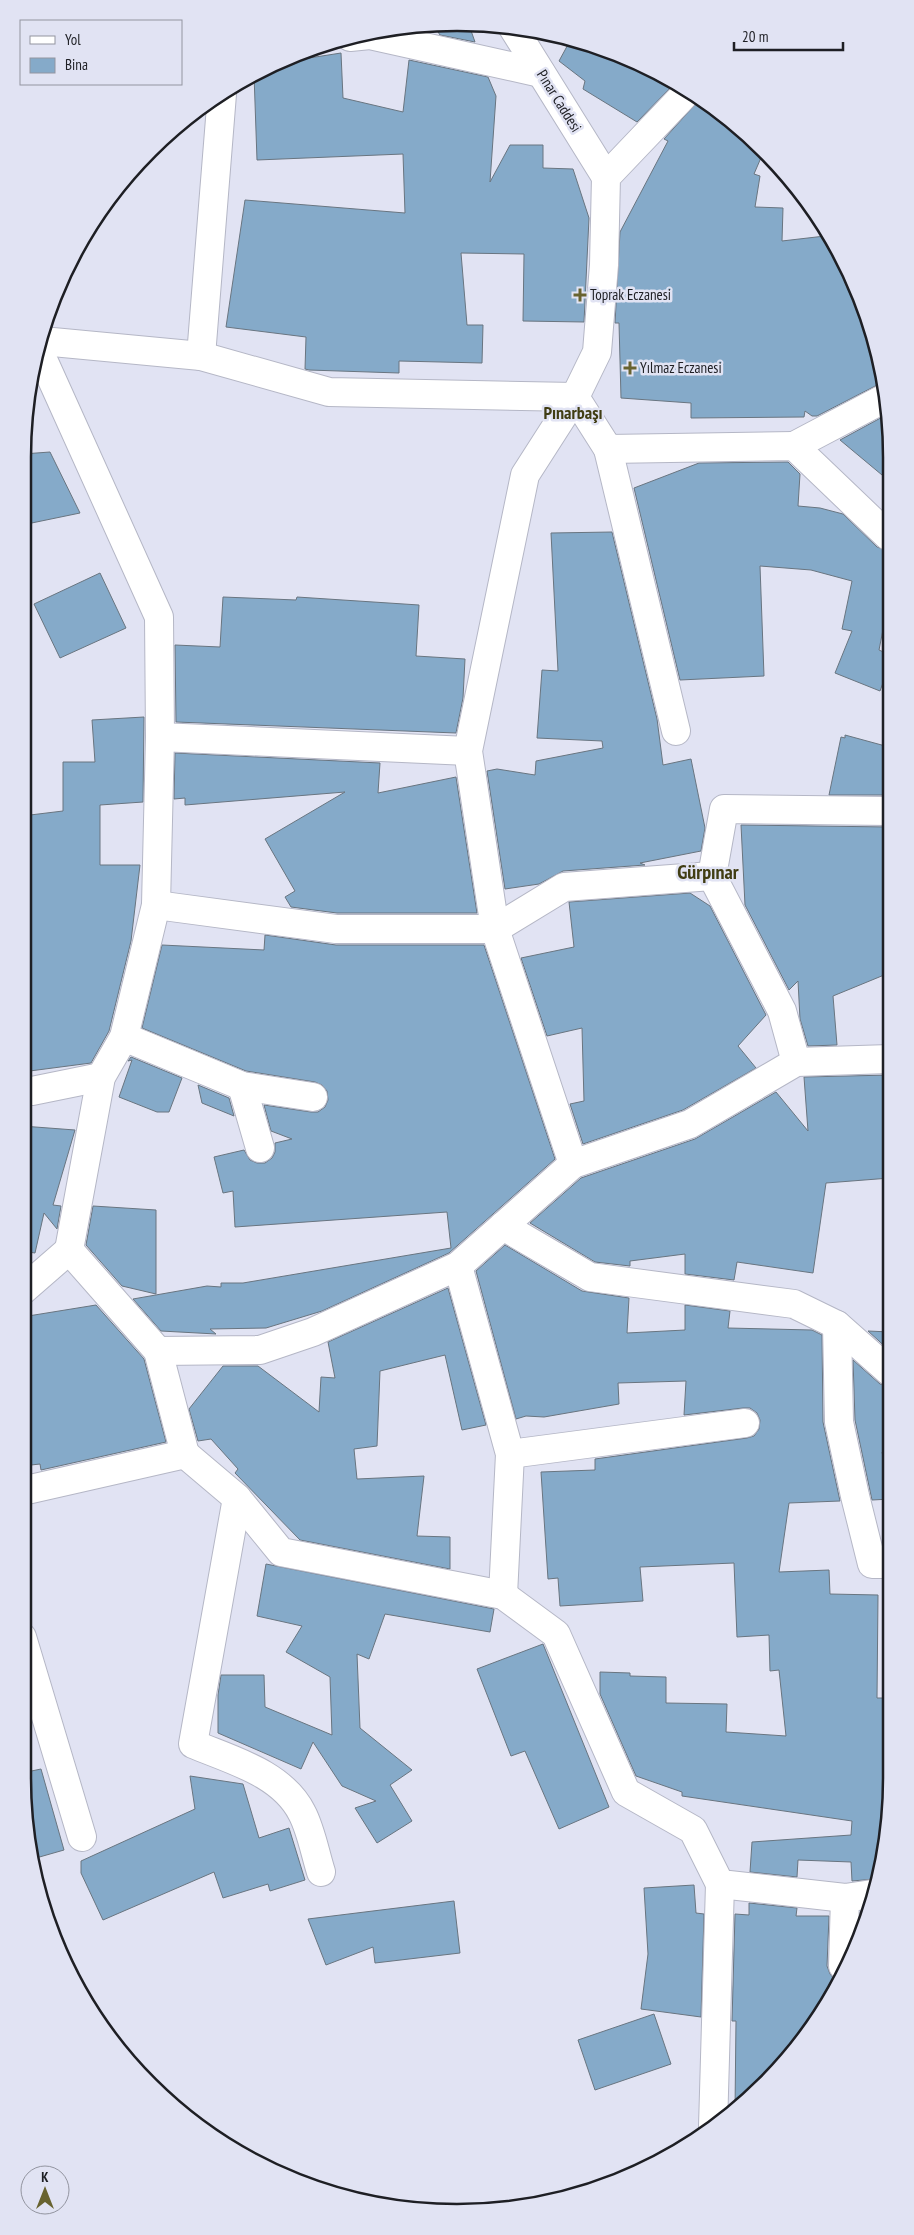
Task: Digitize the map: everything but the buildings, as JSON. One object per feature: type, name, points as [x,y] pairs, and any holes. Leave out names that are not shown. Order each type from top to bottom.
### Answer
[{"type":"street","name":"Pınar Caddesi","points":[[518,36],[606,177]]},
{"type":"street","points":[[382,38],[541,73]]},
{"type":"street","points":[[573,1164],[495,930],[468,751],[525,475],[575,397],[596,352],[604,265],[606,177],[683,96]]},
{"type":"street","points":[[201,356],[221,102]]},
{"type":"street","points":[[48,342],[201,356],[328,392],[575,397]]},
{"type":"street","points":[[31,1283],[69,1250],[101,1077],[124,1037],[156,905],[160,737],[159,616],[43,359]]},
{"type":"street","points":[[575,397],[608,449],[676,731]]},
{"type":"street","points":[[608,449],[794,446],[879,401]]},
{"type":"street","points":[[794,446],[883,531]]},
{"type":"street","points":[[160,737],[468,751]]},
{"type":"street","points":[[796,1062],[782,1011],[712,876],[724,809],[883,811]]},
{"type":"street","points":[[156,905],[336,930],[495,930],[564,887],[712,876]]},
{"type":"street","points":[[124,1037],[242,1086],[313,1097]]},
{"type":"street","points":[[158,1351],[260,1350],[313,1332],[458,1266],[573,1164],[690,1124],[796,1062],[883,1060]]},
{"type":"street","points":[[31,1091],[101,1077]]},
{"type":"street","points":[[242,1086],[260,1148]]},
{"type":"street","points":[[503,1226],[590,1277],[794,1304],[837,1324],[883,1366]]},
{"type":"street","points":[[69,1250],[158,1351],[184,1454],[237,1498],[281,1552],[503,1595],[556,1634],[626,1792],[692,1830],[720,1884],[713,2118]]},
{"type":"street","points":[[458,1266],[510,1454],[503,1595]]},
{"type":"street","points":[[837,1324],[839,1422],[854,1496],[872,1564],[883,1564]]},
{"type":"street","points":[[510,1454],[745,1423]]},
{"type":"street","points":[[31,1489],[184,1454]]},
{"type":"street","points":[[237,1498],[193,1744],[252,1768],[286,1790],[302,1813],[321,1872]]},
{"type":"street","points":[[31,1668],[82,1837]]},
{"type":"street","points":[[720,1884],[845,1898],[866,1895]]},
{"type":"street","points":[[843,1956],[845,1898]]},
{"type":"place","name":"Toprak Eczanesi","points":[[580,295]]},
{"type":"place","name":"Yılmaz Eczanesi","points":[[630,368]]},
{"type":"district","name":"Pınarbaşı","points":[[573,413]]},
{"type":"district","name":"Gürpınar","points":[[708,872]]}]
